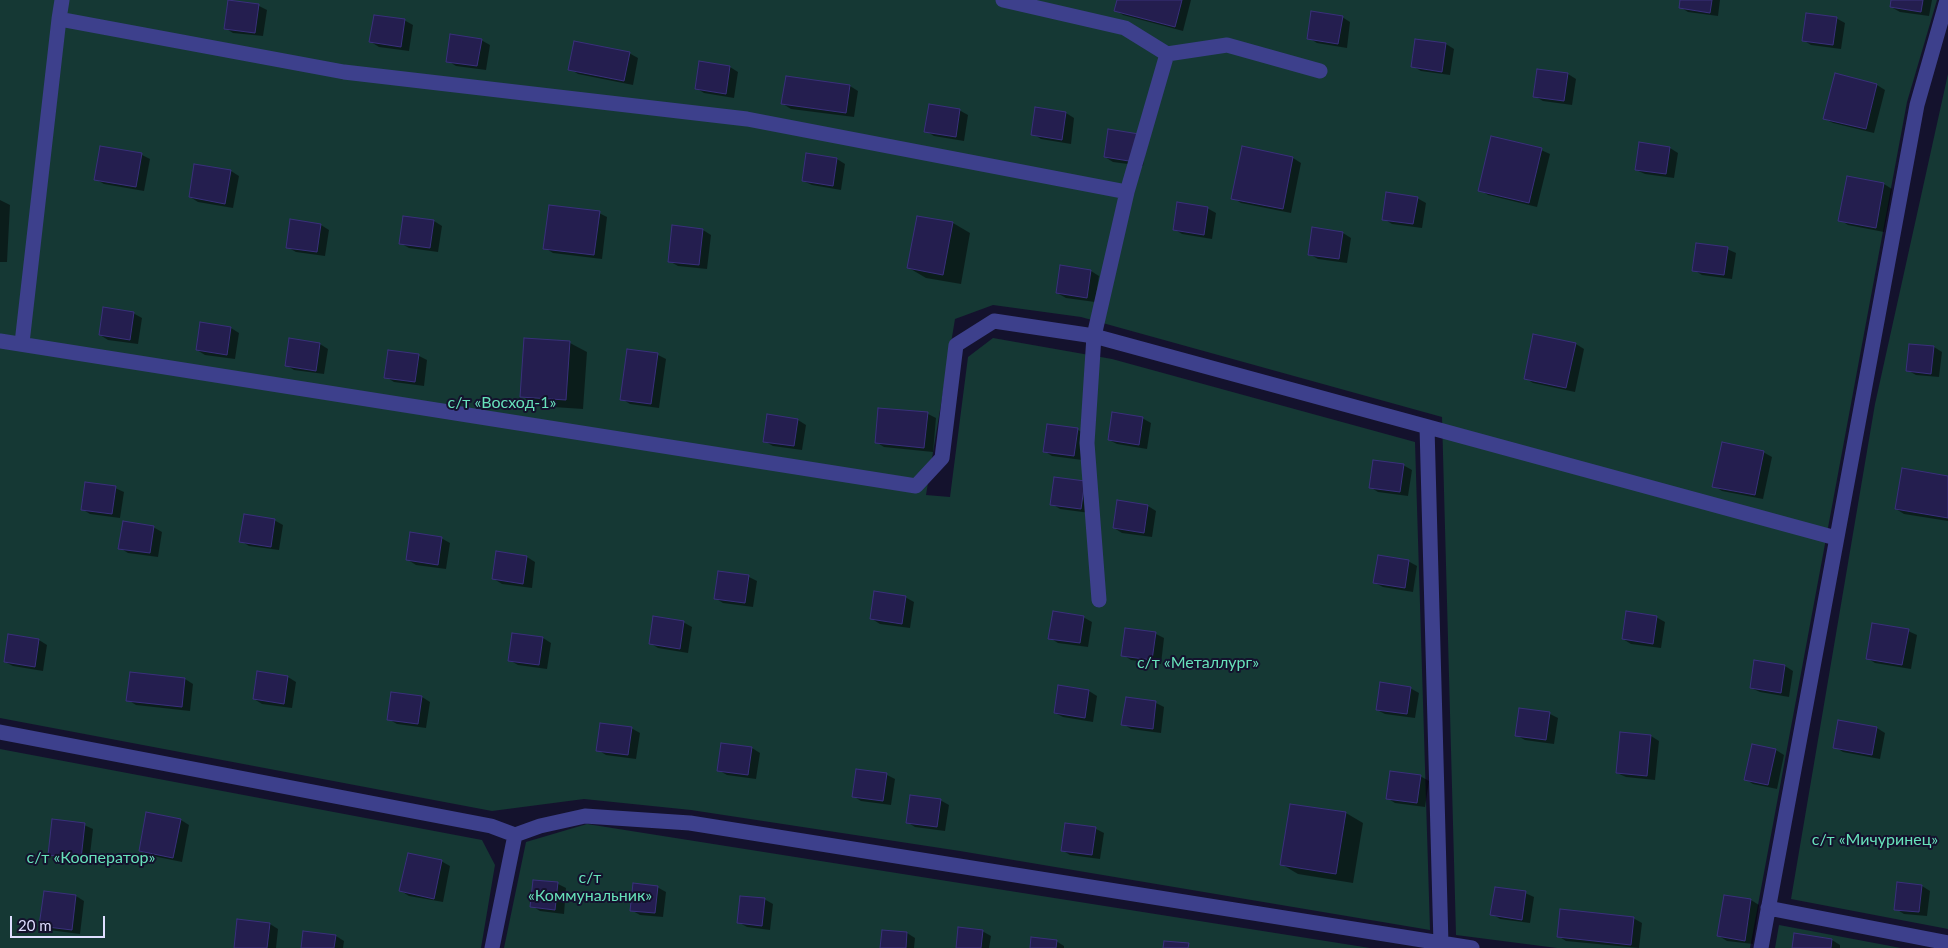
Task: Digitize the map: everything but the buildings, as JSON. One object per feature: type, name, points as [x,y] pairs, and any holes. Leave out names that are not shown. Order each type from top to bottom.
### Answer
[{"type":"street","points":[[22,343],[62,0]]},
{"type":"street","points":[[1003,0],[1125,28],[1168,54],[1227,45],[1320,71]]},
{"type":"street","points":[[1761,948],[1917,105],[1947,0]]},
{"type":"street","points":[[60,19],[344,72],[747,119],[1127,192]]},
{"type":"street","points":[[1099,600],[1087,443],[1094,336],[1127,192],[1168,54]]},
{"type":"street","points":[[0,341],[916,486],[942,458],[956,345],[994,320],[1094,336],[1836,538]]},
{"type":"street","points":[[1426,427],[1441,944]]},
{"type":"street","points":[[0,732],[491,826],[515,835],[540,826],[585,816],[690,823],[1472,948]]},
{"type":"street","points":[[492,948],[515,835]]},
{"type":"street","points":[[1768,908],[1948,943]]},
{"type":"green space","name":"с/т «Восход-1»","points":[[0,0],[1937,0],[1907,102],[1750,948],[1557,948],[1456,935],[1442,417],[1081,317],[993,305],[955,319],[926,495],[950,497],[968,357],[993,338],[1112,359],[1415,442],[1430,930],[960,851],[691,810],[584,799],[492,811],[0,718]]},
{"type":"green space","name":"с/т «Мичуринец»","points":[[1948,74],[1948,929],[1791,899],[1875,404]]},
{"type":"green space","name":"с/т «Кооператор»","points":[[0,749],[482,840],[495,865],[481,948],[0,948]]},
{"type":"green space","name":"с/т «Коммунальник»","points":[[587,824],[1370,948],[504,948],[526,842]]},
{"type":"green space","points":[[1779,925],[1901,948],[1775,948]]},
{"type":"park label","name":"с/т «Металлург»","points":[[1198,663]]}]
